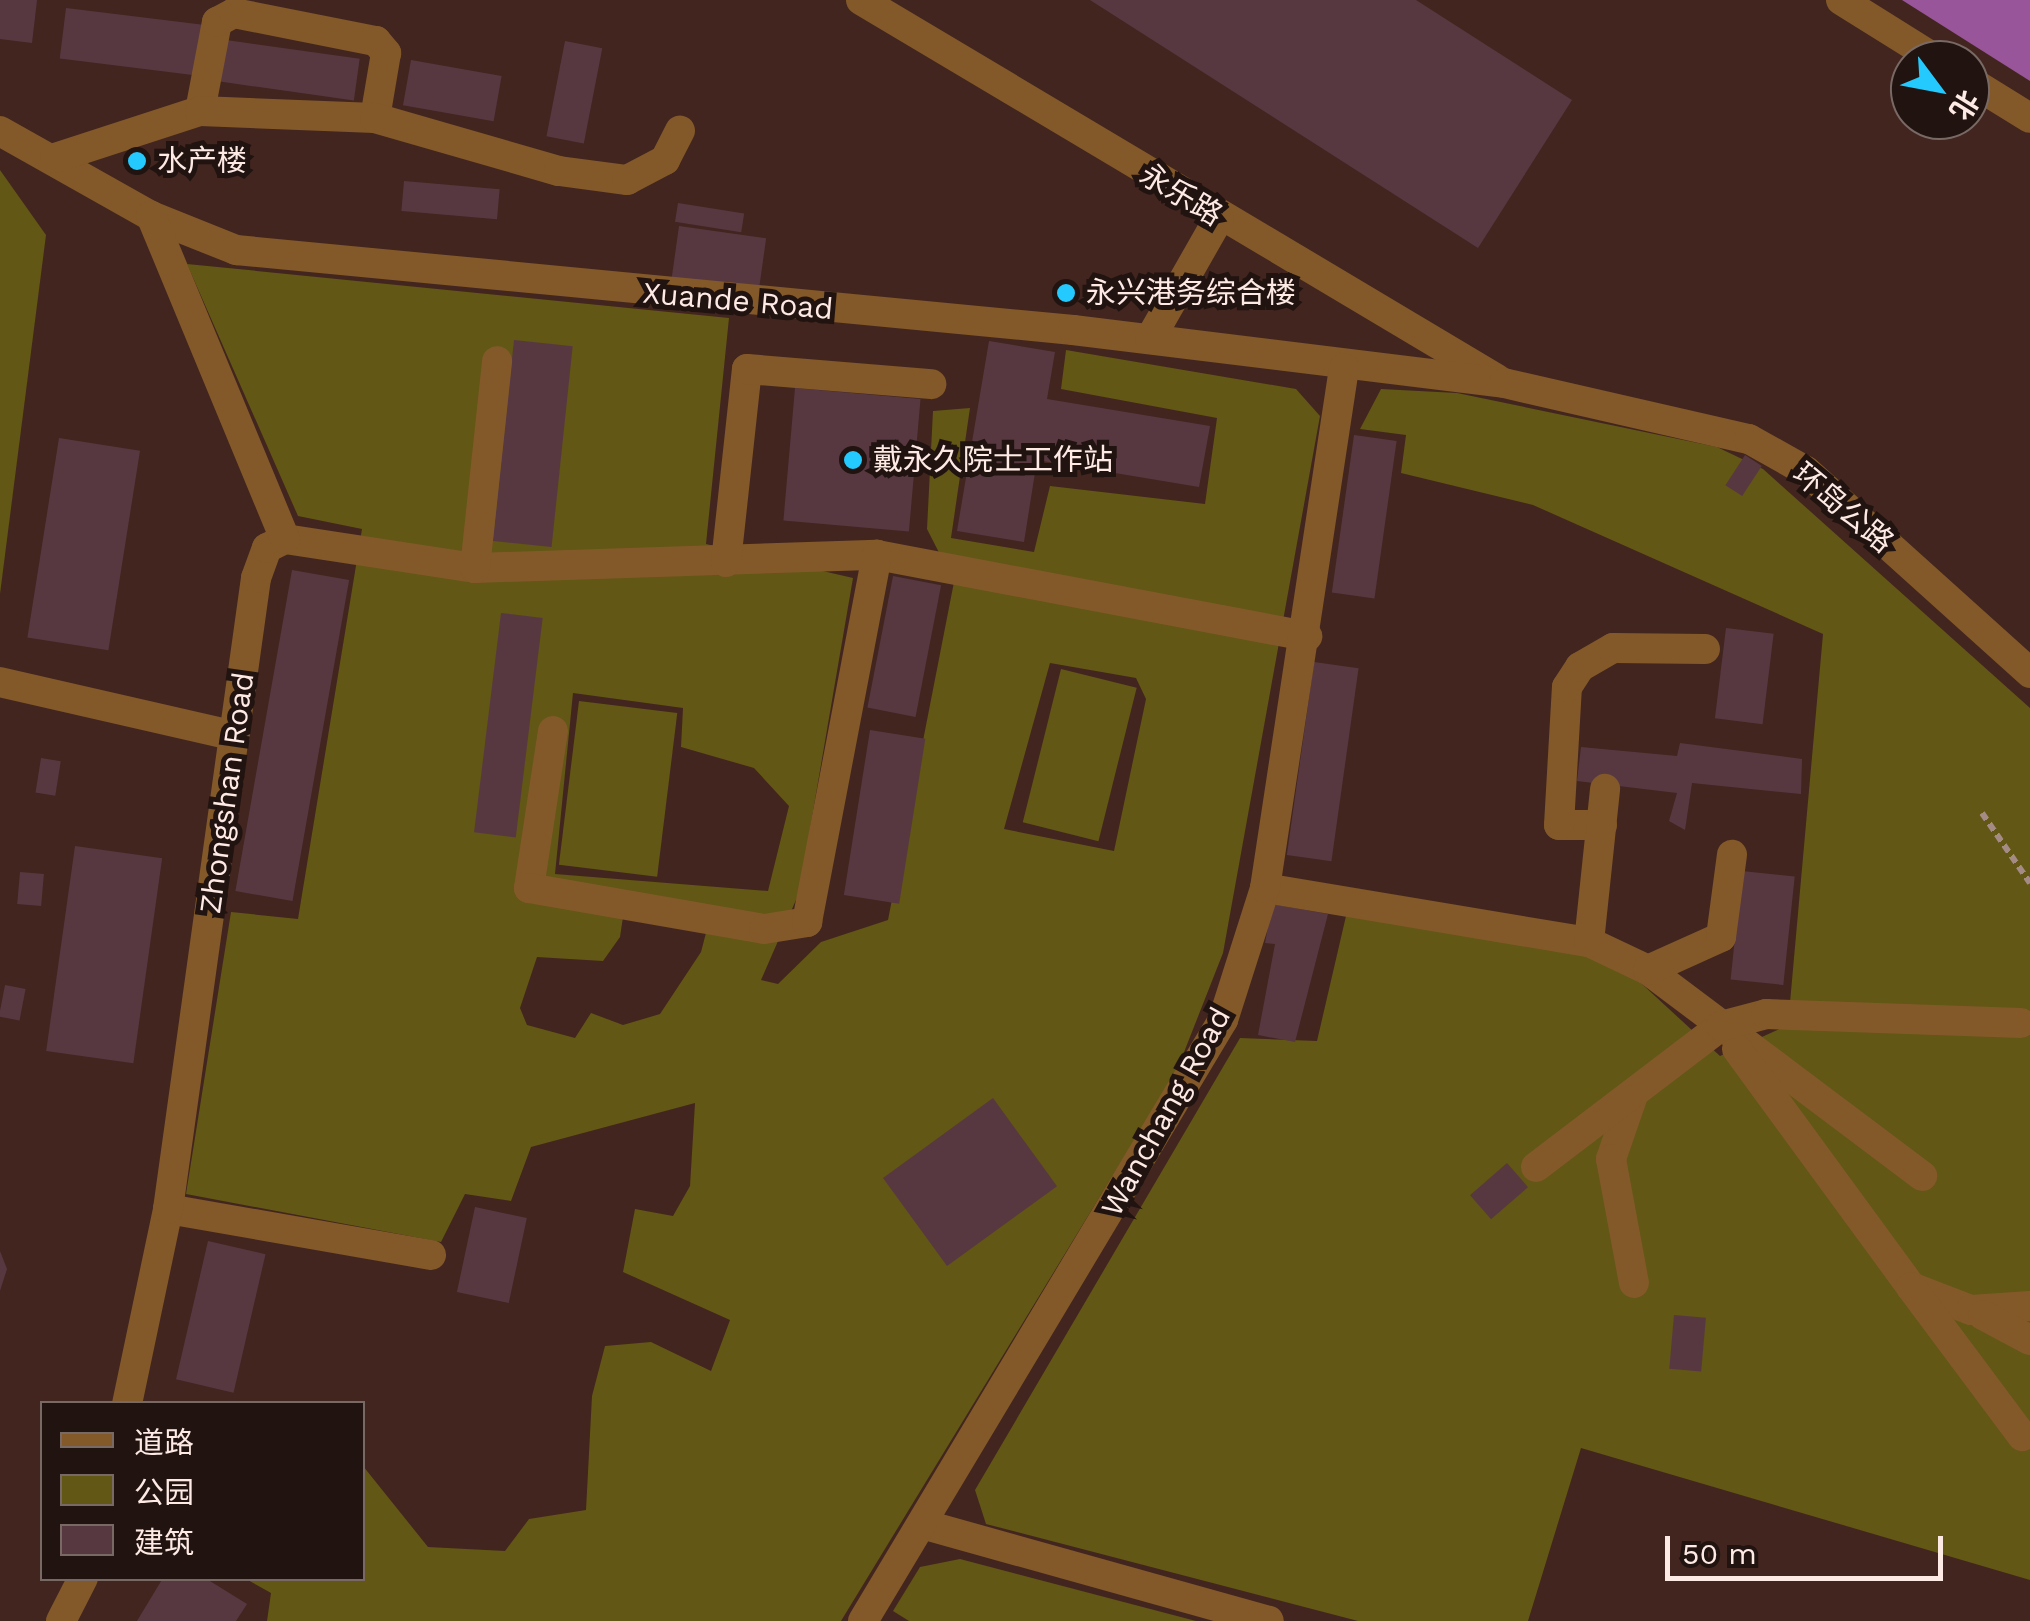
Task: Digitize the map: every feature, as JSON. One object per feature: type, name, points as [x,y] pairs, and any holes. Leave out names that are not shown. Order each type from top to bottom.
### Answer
[{"type":"street","name":"永乐路","points":[[861,0],[1219,218],[1504,383]]},
{"type":"street","points":[[1841,0],[1905,40]]},
{"type":"street","points":[[200,111],[218,22],[234,13],[376,41],[386,53],[375,118]]},
{"type":"street","points":[[1990,93],[2030,118]]},
{"type":"street","points":[[55,158],[200,111],[375,118],[559,171],[627,180],[665,160],[680,131]]},
{"type":"street","name":"Xuande Road","points":[[0,131],[55,158],[151,216],[236,250],[400,270],[1150,339],[1344,368],[1504,383]]},
{"type":"street","points":[[151,216],[285,539],[475,568],[877,555],[1308,636]]},
{"type":"street","points":[[1150,339],[1219,218]]},
{"type":"street","points":[[475,568],[496,360]]},
{"type":"street","name":"Wanchang Road","points":[[862,1621],[1224,1020],[1265,888],[1308,636],[1344,368]]},
{"type":"street","points":[[726,562],[747,369],[930,384]]},
{"type":"street","name":"环岛公路","points":[[1504,383],[1750,439],[1806,471],[2030,672]]},
{"type":"street","name":"Zhongshan Road","points":[[127,1401],[168,1209],[256,578],[267,548],[285,539]]},
{"type":"street","points":[[552,731],[529,888],[764,929],[807,922],[877,555]]},
{"type":"street","points":[[1602,825],[1558,825],[1567,687],[1580,667],[1613,648],[1705,648]]},
{"type":"street","points":[[0,682],[235,736]]},
{"type":"street","points":[[1589,942],[1605,789]]},
{"type":"street","points":[[1648,970],[1722,937],[1732,855]]},
{"type":"street","points":[[1265,888],[1589,942],[1648,970],[1922,1176]]},
{"type":"street","points":[[1536,1167],[1721,1026],[1766,1014],[2020,1023]]},
{"type":"street","points":[[1721,1026],[2022,1436]]},
{"type":"street","points":[[1634,1092],[1612,1158],[1634,1283]]},
{"type":"street","points":[[168,1209],[431,1255]]},
{"type":"street","points":[[1912,1287],[1971,1310],[2030,1340]]},
{"type":"street","points":[[1971,1310],[2030,1306]]},
{"type":"street","points":[[922,1524],[1269,1621]]},
{"type":"street","points":[[61,1621],[81,1581]]},
{"type":"path","points":[[1982,813],[2030,883]]},
{"type":"green space","points":[[0,170],[46,235],[0,594]]},
{"type":"green space","points":[[187,264],[729,318],[706,544],[853,578],[799,893],[761,980],[778,984],[821,942],[888,920],[954,582],[927,529],[933,411],[970,408],[951,538],[1034,552],[1050,486],[1205,504],[1217,418],[1061,389],[1066,350],[1296,389],[1320,416],[1223,953],[1177,1070],[841,1621],[267,1621],[271,1593],[250,1581],[365,1581],[365,1468],[428,1547],[505,1551],[529,1519],[586,1510],[592,1396],[605,1346],[651,1342],[711,1371],[730,1320],[623,1272],[635,1209],[673,1216],[690,1186],[695,1103],[531,1147],[511,1201],[465,1194],[441,1242],[186,1194],[231,912],[298,919],[362,529],[298,516]],"holes":[[[1050,663],[1136,678],[1146,699],[1114,851],[1004,829]],[[573,693],[683,708],[681,747],[754,768],[789,806],[768,891],[555,874]],[[626,897],[712,910],[701,952],[660,1014],[623,1025],[591,1013],[575,1038],[527,1025],[520,1008],[537,957],[603,961],[620,937]]]},
{"type":"green space","points":[[1381,389],[1457,393],[1717,447],[1763,469],[2030,708],[2030,1580],[1581,1448],[1528,1621],[1358,1621],[986,1524],[975,1490],[1240,1038],[1317,1041],[1346,916],[1617,961],[1720,1056],[1788,1025],[1823,634],[1533,505],[1401,473],[1406,435],[1360,429]]},
{"type":"green space","points":[[1061,669],[1137,688],[1098,841],[1023,822]]},
{"type":"green space","points":[[579,701],[677,713],[657,877],[559,865]]},
{"type":"green space","points":[[960,1559],[1196,1621],[909,1621],[893,1611],[920,1567]]},
{"type":"shaded area","points":[[1902,0],[2030,0],[2030,81],[1990,56],[1990,40],[1965,40]]},
{"type":"building","points":[[0,0],[37,0],[32,43],[0,39]]},
{"type":"building","points":[[1090,0],[1416,0],[1572,100],[1478,248]]},
{"type":"building","points":[[66,8],[203,25],[197,75],[60,59]]},
{"type":"building","points":[[226,40],[360,59],[354,100],[220,82]]},
{"type":"building","points":[[565,41],[602,48],[584,143],[546,136]]},
{"type":"building","points":[[411,60],[502,76],[494,121],[403,105]]},
{"type":"building","points":[[404,181],[500,189],[497,219],[401,211]]},
{"type":"building","points":[[678,203],[744,213],[741,232],[675,222]]},
{"type":"building","points":[[679,226],[766,238],[758,299],[671,286]]},
{"type":"building","points":[[514,340],[573,346],[552,547],[493,541]]},
{"type":"building","points":[[989,341],[1055,352],[1047,399],[1210,426],[1199,487],[1037,460],[1024,542],[957,531]]},
{"type":"building","name":"戴永久院士工作站","points":[[795,388],[921,399],[909,531],[783,520]]},
{"type":"building","points":[[1354,435],[1397,441],[1374,598],[1332,592]]},
{"type":"building","points":[[59,438],[140,451],[108,650],[27,638]]},
{"type":"building","points":[[1745,455],[1762,466],[1742,496],[1725,485]]},
{"type":"building","points":[[292,570],[349,580],[293,901],[235,891]]},
{"type":"building","points":[[893,576],[941,585],[916,717],[867,708]]},
{"type":"building","points":[[501,613],[543,618],[516,837],[474,832]]},
{"type":"building","points":[[1726,628],[1774,634],[1763,724],[1715,718]]},
{"type":"building","points":[[1314,662],[1359,668],[1331,861],[1287,855]]},
{"type":"building","points":[[870,730],[925,739],[899,904],[844,895]]},
{"type":"building","points":[[1680,743],[1802,759],[1801,794],[1692,783],[1685,830],[1669,821],[1677,793],[1577,781],[1581,747],[1677,756]]},
{"type":"building","points":[[41,758],[61,761],[55,796],[36,793]]},
{"type":"building","points":[[75,846],[162,858],[133,1063],[46,1051]]},
{"type":"building","points":[[1742,871],[1795,877],[1783,985],[1731,979]]},
{"type":"building","points":[[20,872],[44,874],[41,906],[17,904]]},
{"type":"building","points":[[1272,904],[1328,914],[1295,1042],[1258,1035],[1275,944],[1265,943]]},
{"type":"building","points":[[5,985],[26,989],[20,1020],[0,1017]]},
{"type":"building","points":[[993,1098],[1057,1186],[947,1266],[883,1178]]},
{"type":"building","points":[[1507,1163],[1528,1187],[1491,1219],[1470,1195]]},
{"type":"building","points":[[475,1207],[527,1218],[509,1303],[457,1292]]},
{"type":"building","points":[[208,1241],[265,1254],[234,1393],[176,1379]]},
{"type":"building","points":[[0,1251],[7,1269],[0,1291]]},
{"type":"building","points":[[1674,1315],[1706,1318],[1701,1372],[1669,1369]]},
{"type":"building","points":[[161,1581],[210,1581],[247,1604],[236,1621],[137,1621]]},
{"type":"place","name":"水产楼","points":[[137,161]]},
{"type":"place","name":"永兴港务综合楼","points":[[1066,293]]},
{"type":"place","name":"戴永久院士工作站","points":[[853,460]]}]
